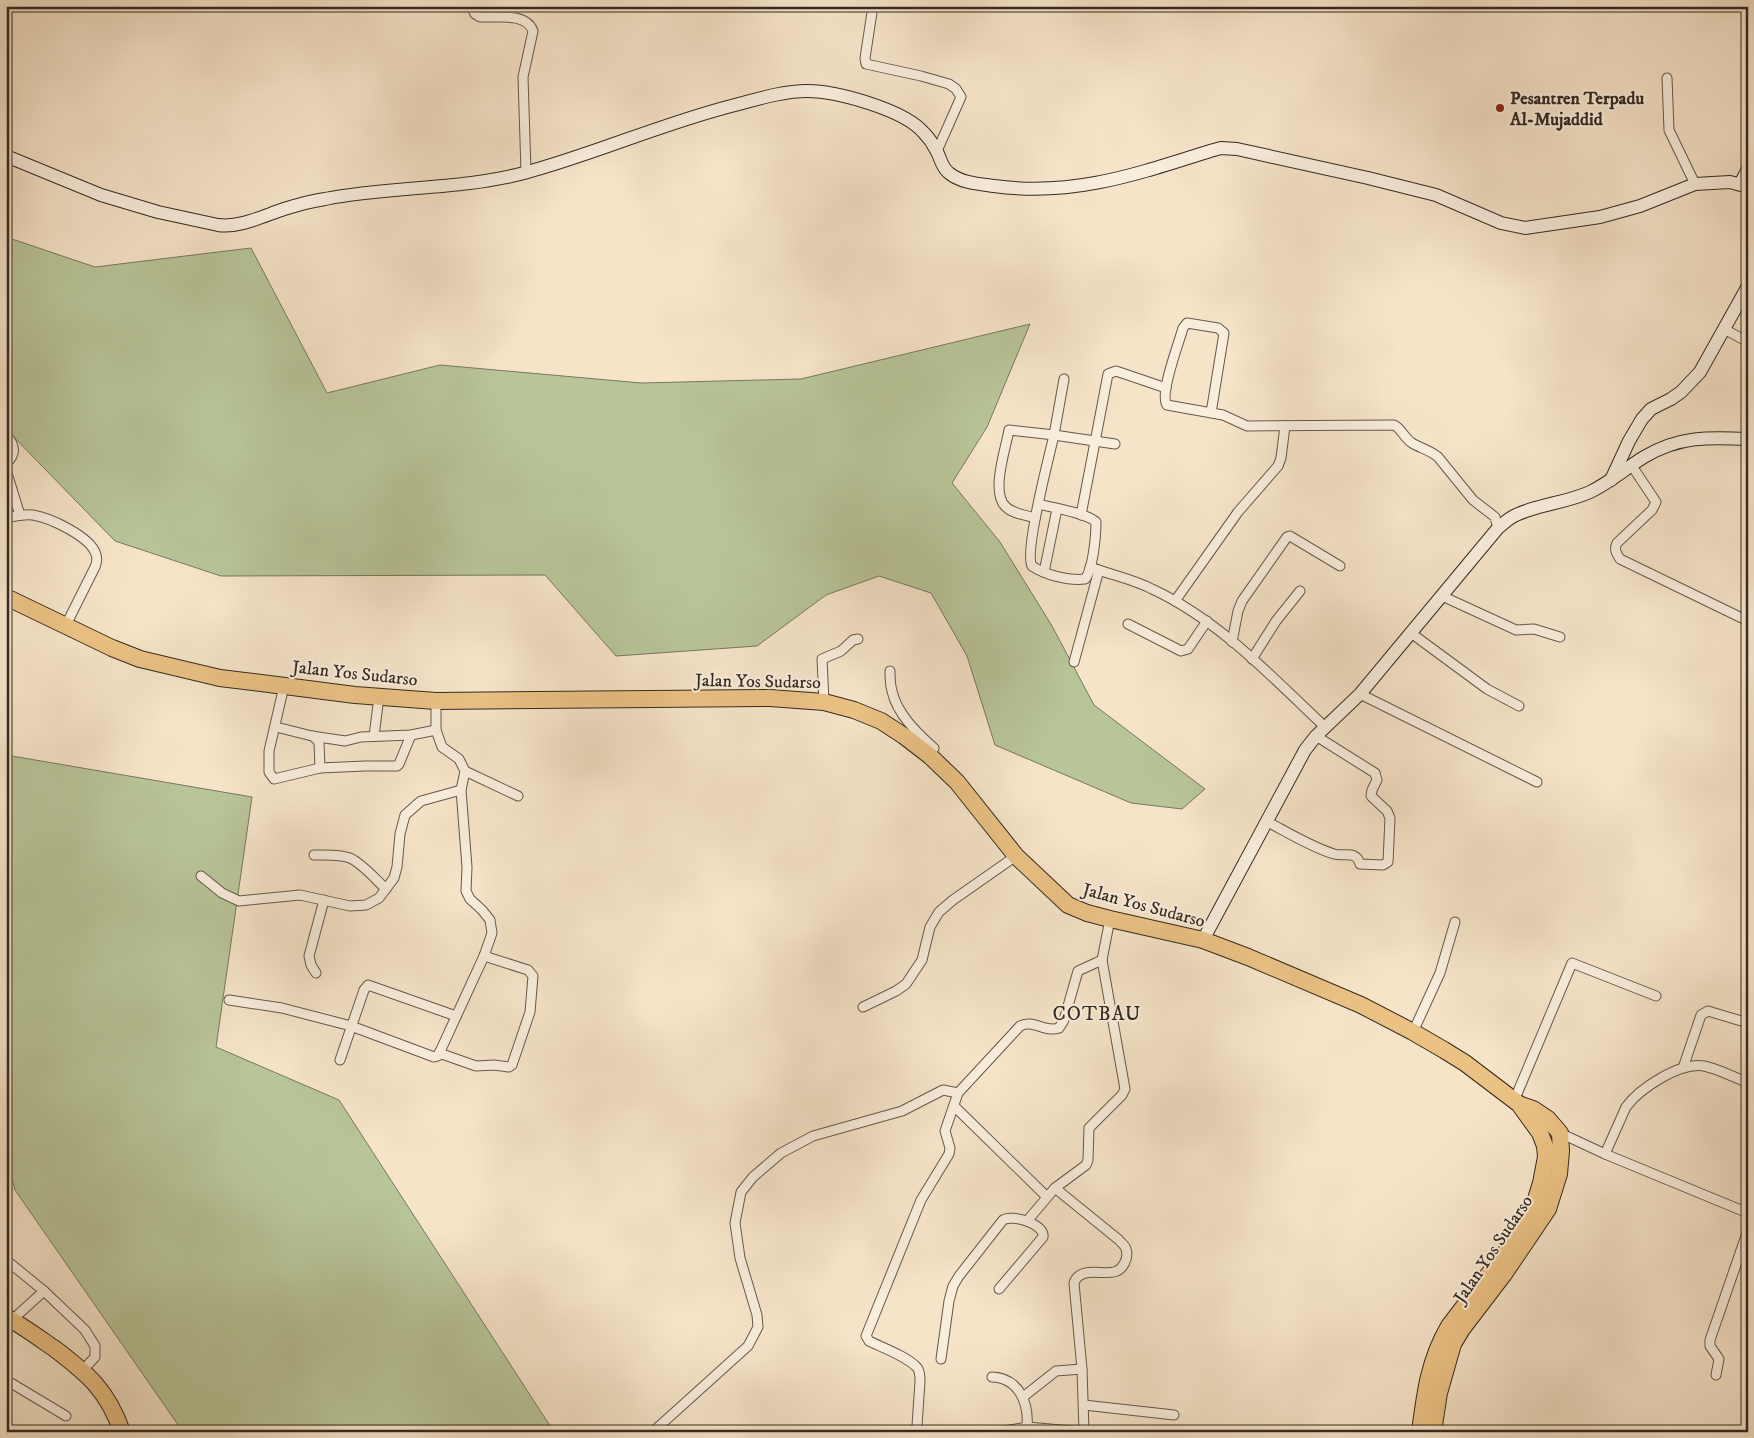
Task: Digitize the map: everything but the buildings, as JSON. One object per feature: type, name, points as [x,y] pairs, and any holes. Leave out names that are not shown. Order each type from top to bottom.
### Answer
[{"type":"highway","name":"Jalan Yos Sudarso","points":[[6,597],[124,653],[155,663],[220,678],[379,697],[436,701],[770,698],[824,702],[854,710],[881,721],[930,756],[957,782],[1016,856],[1068,905],[1087,913],[1110,919],[1203,940],[1361,1005],[1413,1032],[1465,1063],[1516,1102],[1540,1132],[1545,1146],[1546,1157],[1532,1212],[1521,1232],[1449,1326],[1434,1355],[1427,1382],[1420,1432]]},
{"type":"highway","name":"Jalan Yos Sudarso","points":[[1433,1432],[1439,1393],[1453,1344],[1548,1209],[1558,1174],[1561,1151],[1560,1133],[1548,1118],[1516,1102]]},
{"type":"highway","points":[[9,1319],[83,1370],[109,1402],[122,1432]]},
{"type":"street","points":[[472,6],[475,14],[480,16],[522,19],[531,25],[533,30],[523,78],[526,172]]},
{"type":"street","points":[[873,6],[865,58],[866,64],[949,84],[956,89],[961,97],[937,151]]},
{"type":"street","points":[[1667,78],[1669,130],[1695,184]]},
{"type":"street","points":[[6,156],[124,202],[183,218],[227,226],[338,196],[471,183],[526,172],[723,108],[780,94],[807,91],[843,96],[892,112],[919,127],[937,151],[942,166],[956,177],[974,184],[1039,190],[1090,185],[1115,180],[1134,176],[1221,148],[1237,149],[1436,195],[1501,223],[1525,228],[1600,217],[1640,206],[1695,184],[1716,182],[1744,185],[1748,168]]},
{"type":"street","points":[[1611,480],[1629,441],[1642,419],[1651,408],[1671,400],[1692,382],[1700,372],[1747,289]]},
{"type":"street","points":[[1211,413],[1224,333],[1222,330],[1187,323],[1184,325],[1166,388],[1165,402],[1167,406],[1223,415],[1247,426],[1394,425],[1411,442],[1438,457],[1473,500],[1495,517],[1498,528]]},
{"type":"street","points":[[1724,329],[1748,342]]},
{"type":"street","points":[[1081,515],[1106,379],[1110,372],[1121,372],[1166,388]]},
{"type":"street","points":[[1064,379],[1036,518],[1030,563],[1034,568],[1044,572],[1083,580],[1095,569]]},
{"type":"street","points":[[1175,601],[1238,512],[1278,466],[1281,458],[1285,426]]},
{"type":"street","points":[[1036,518],[1006,507],[998,493],[998,483],[1009,430],[1115,444]]},
{"type":"street","points":[[6,434],[14,448],[14,453],[6,464]]},
{"type":"street","points":[[1203,940],[1305,750],[1321,731],[1360,694],[1498,528],[1517,514],[1588,493],[1611,480],[1644,457],[1668,445],[1683,440],[1748,439]]},
{"type":"street","points":[[1629,441],[1644,457]]},
{"type":"street","points":[[1632,466],[1656,502],[1652,510],[1617,543],[1617,554],[1620,559],[1748,621]]},
{"type":"street","points":[[6,470],[20,515]]},
{"type":"street","points":[[1039,504],[1081,515],[1096,522],[1095,569],[1074,662]]},
{"type":"street","points":[[1044,572],[1058,509]]},
{"type":"street","points":[[6,518],[32,515],[53,521],[81,537],[96,553],[95,568],[66,626]]},
{"type":"street","points":[[1232,642],[1238,611],[1242,601],[1287,537],[1290,536],[1340,566]]},
{"type":"street","points":[[1095,569],[1150,588],[1207,621],[1252,659],[1321,731],[1375,773],[1377,780],[1371,796],[1387,811],[1390,818],[1388,862],[1383,865],[1360,864],[1359,858],[1356,856],[1336,855],[1266,821]]},
{"type":"street","points":[[1252,659],[1276,621],[1300,591]]},
{"type":"street","points":[[1442,596],[1516,630],[1534,629],[1560,637]]},
{"type":"street","points":[[1128,624],[1182,651],[1188,649],[1207,621]]},
{"type":"street","points":[[1411,633],[1486,689],[1519,706]]},
{"type":"street","points":[[824,702],[822,659],[841,651],[852,640],[858,639]]},
{"type":"street","points":[[890,671],[892,691],[898,706],[916,732],[934,748],[930,756]]},
{"type":"street","points":[[284,686],[269,751],[269,772],[272,778],[320,768],[396,766],[399,764],[411,734]]},
{"type":"street","points":[[1360,694],[1537,782]]},
{"type":"street","points":[[374,736],[379,697]]},
{"type":"street","points":[[436,701],[436,730],[442,747],[459,759],[465,771],[518,796]]},
{"type":"street","points":[[276,727],[312,736],[345,741],[361,737],[411,734],[436,730]]},
{"type":"street","points":[[312,736],[319,742],[320,768]]},
{"type":"street","points":[[230,1000],[282,1008],[352,1026],[434,1057],[439,1053],[484,956],[492,933],[492,927],[487,916],[470,899],[466,891],[467,867],[461,790],[465,771]]},
{"type":"street","points":[[201,876],[222,894],[240,901],[300,895],[350,906],[366,905],[379,898],[394,878],[400,834],[405,815],[421,801],[461,790]]},
{"type":"street","points":[[314,855],[336,855],[356,861],[386,889]]},
{"type":"street","points":[[863,1007],[906,984],[922,960],[930,927],[939,912],[1016,856]]},
{"type":"street","points":[[316,973],[310,965],[309,956],[324,900]]},
{"type":"street","points":[[1027,1221],[1055,1188],[1086,1165],[1088,1160],[1089,1128],[1122,1095],[1125,1089],[1102,960],[1110,919]]},
{"type":"street","points":[[1413,1032],[1440,972],[1456,922]]},
{"type":"street","points":[[439,1053],[476,1066],[494,1065],[509,1067],[512,1065],[530,1012],[533,976],[528,970],[484,956]]},
{"type":"street","points":[[920,1432],[916,1426],[920,1373],[911,1362],[869,1341],[866,1336],[921,1200],[949,1154],[950,1148],[946,1131],[958,1093],[1020,1026],[1030,1023],[1051,1030],[1059,1028],[1064,1020],[1078,971],[1102,960]]},
{"type":"street","points":[[1516,1102],[1572,963],[1656,996]]},
{"type":"street","points":[[340,1060],[364,990],[368,985],[456,1016]]},
{"type":"street","points":[[1683,1068],[1698,1019],[1701,1015],[1708,1011],[1748,1024]]},
{"type":"street","points":[[1606,1154],[1626,1107],[1631,1101],[1648,1086],[1683,1068],[1704,1066],[1748,1083]]},
{"type":"street","points":[[656,1430],[748,1346],[758,1327],[757,1315],[740,1258],[735,1223],[741,1192],[752,1177],[781,1153],[813,1136],[902,1111],[943,1090],[958,1093]]},
{"type":"street","points":[[954,1106],[1047,1197]]},
{"type":"street","points":[[1560,1133],[1606,1154],[1748,1212]]},
{"type":"street","points":[[999,1432],[1027,1426],[1084,1432],[1082,1369],[1074,1283],[1082,1274],[1115,1272],[1124,1265],[1127,1254],[1124,1245],[1119,1240],[1055,1188]]},
{"type":"street","points":[[942,1359],[949,1301],[959,1276],[1004,1218],[1027,1221],[1042,1230],[1044,1233],[1043,1237],[999,1288]]},
{"type":"street","points":[[1716,1375],[1719,1359],[1710,1346],[1710,1340],[1748,1230]]},
{"type":"street","points":[[6,1260],[44,1291],[85,1330],[96,1346],[95,1357],[83,1370]]},
{"type":"street","points":[[9,1319],[44,1291]]},
{"type":"street","points":[[1023,1397],[1056,1371],[1082,1369]]},
{"type":"street","points":[[992,1377],[1005,1379],[1023,1397],[1027,1426]]},
{"type":"street","points":[[6,1380],[66,1416]]},
{"type":"street","points":[[1084,1405],[1174,1414]]},
{"type":"green space","points":[[6,237],[95,267],[251,248],[327,393],[440,365],[641,383],[801,379],[1030,324],[987,427],[952,483],[1000,542],[1052,626],[1094,705],[1205,789],[1182,809],[1131,803],[995,745],[967,656],[931,593],[879,576],[826,595],[757,646],[616,656],[545,575],[221,576],[115,541],[6,429]]},
{"type":"green space","points":[[6,755],[252,797],[216,1047],[339,1100],[554,1432],[183,1432],[15,1190],[6,1156]]},
{"type":"place","name":"Pesantren Terpadu Al-Mujaddid","points":[[1500,108]]},
{"type":"district","name":"COTBAU","points":[[1097,1013]]}]
